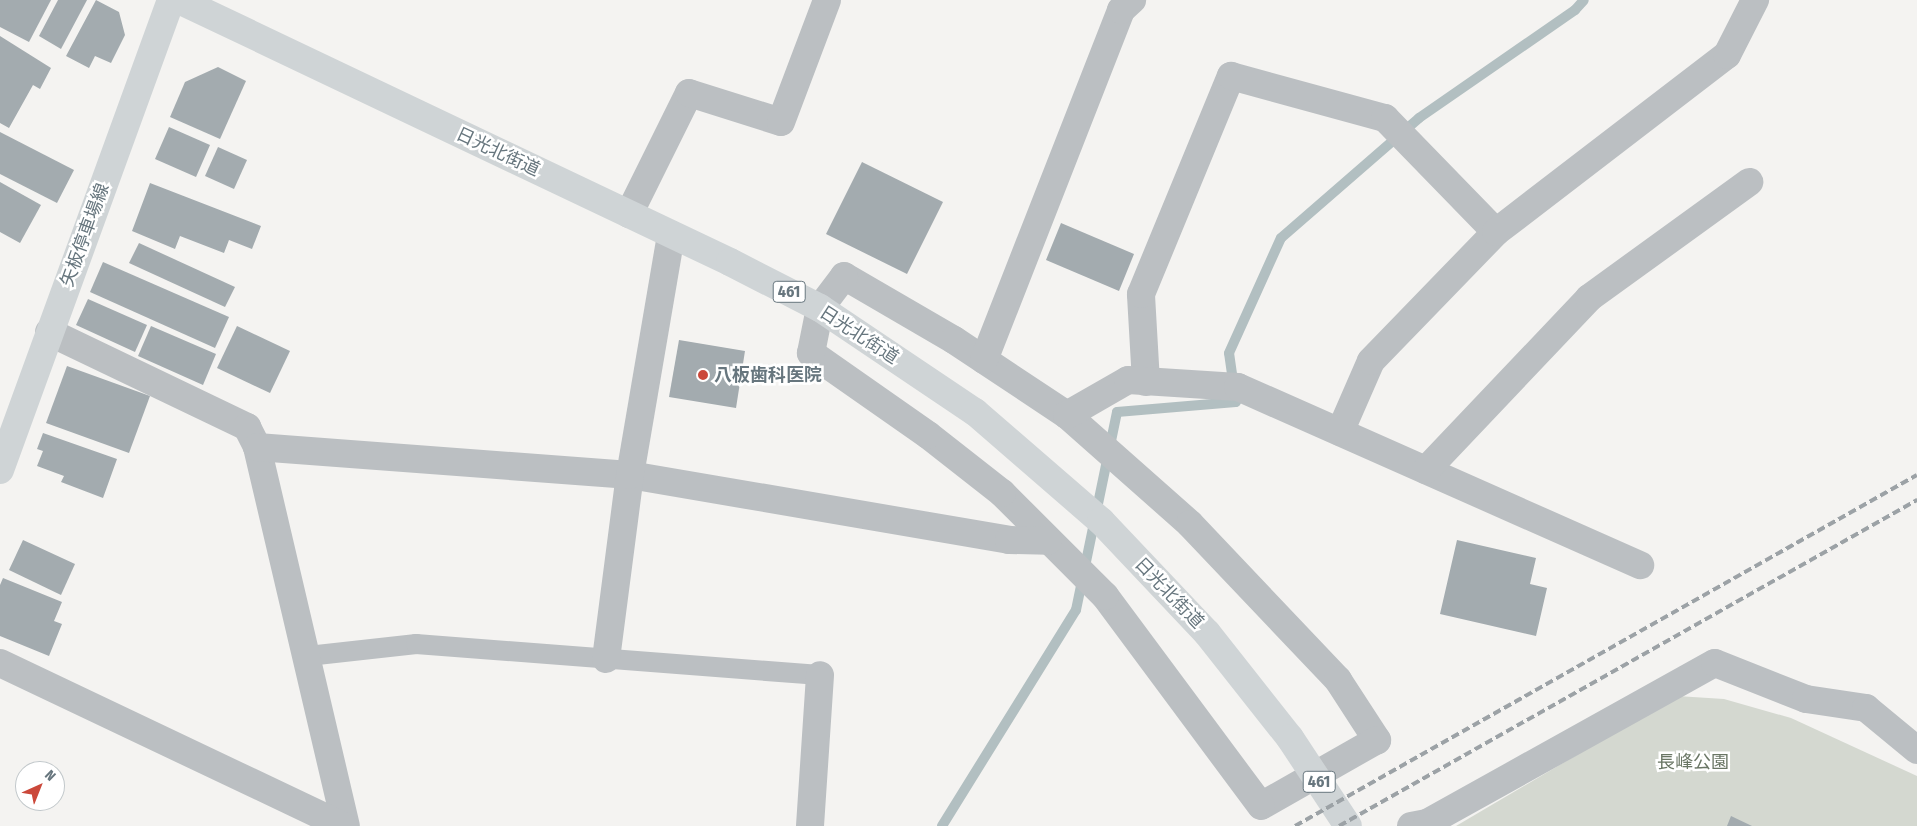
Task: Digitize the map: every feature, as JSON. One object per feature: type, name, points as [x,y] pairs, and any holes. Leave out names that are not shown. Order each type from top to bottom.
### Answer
[{"type":"main road","name":"矢板停車場線","points":[[0,470],[171,0]]},
{"type":"main road","name":"日光北街道","points":[[179,0],[671,234],[820,308],[975,412],[1101,521],[1207,633],[1290,738],[1348,826]]},
{"type":"street","points":[[629,214],[689,93],[781,122],[827,0]]},
{"type":"street","points":[[984,360],[1122,10],[1132,0]]},
{"type":"street","points":[[1340,432],[1370,361],[1496,232],[1726,55],[1755,0]]},
{"type":"street","points":[[1146,382],[1141,294],[1231,76],[1385,118],[1496,232]]},
{"type":"street","points":[[1426,470],[1589,298],[1749,182]]},
{"type":"street","points":[[606,659],[630,475],[671,234]]},
{"type":"street","points":[[844,276],[984,360],[1067,415],[1190,524],[1338,680],[1377,740],[1261,806],[1131,628],[1105,596],[1002,493],[928,435],[811,353],[820,308],[844,276]]},
{"type":"street","points":[[50,332],[247,427],[257,447],[308,656],[345,826]]},
{"type":"street","points":[[1067,415],[1128,380],[1238,387],[1640,564]]},
{"type":"street","points":[[257,447],[630,475],[1009,540],[1048,541]]},
{"type":"street","points":[[0,663],[345,826]]},
{"type":"street","points":[[1422,825],[1714,664],[1806,699],[1866,708],[1917,750]]},
{"type":"street","points":[[810,826],[820,675]]},
{"type":"lane","points":[[308,656],[416,644],[820,675]]},
{"type":"green space","name":"長峰公園","points":[[1677,696],[1724,699],[1791,718],[1917,776],[1917,826],[1456,826]]},
{"type":"building","points":[[0,0],[51,0],[29,42],[0,27]]},
{"type":"building","points":[[58,0],[87,0],[61,49],[39,36]]},
{"type":"building","points":[[96,0],[119,12],[125,35],[111,63],[95,56],[89,68],[66,56]]},
{"type":"building","points":[[0,36],[51,68],[40,89],[33,85],[9,128],[0,123]]},
{"type":"building","points":[[218,67],[246,81],[220,139],[170,117],[185,82]]},
{"type":"building","points":[[169,127],[210,145],[196,177],[155,159]]},
{"type":"building","points":[[0,132],[74,170],[57,203],[0,174]]},
{"type":"building","points":[[218,147],[247,160],[234,189],[205,176]]},
{"type":"building","points":[[862,162],[943,202],[907,274],[826,234]]},
{"type":"building","points":[[0,182],[41,205],[20,243],[0,232]]},
{"type":"building","points":[[150,183],[261,226],[252,249],[229,240],[224,253],[180,236],[175,249],[132,231]]},
{"type":"building","points":[[1061,223],[1134,254],[1119,291],[1046,260]]},
{"type":"building","points":[[139,243],[235,287],[225,307],[129,263]]},
{"type":"building","points":[[103,262],[229,317],[215,348],[90,292]]},
{"type":"building","points":[[88,299],[147,325],[135,352],[76,325]]},
{"type":"building","points":[[151,326],[216,354],[203,385],[138,356]]},
{"type":"building","points":[[237,326],[290,351],[270,393],[217,368]]},
{"type":"building","points":[[679,340],[745,351],[736,408],[669,397]]},
{"type":"building","points":[[67,366],[150,396],[129,453],[46,423]]},
{"type":"building","points":[[43,433],[117,459],[103,498],[61,482],[64,476],[37,466],[43,451],[37,449]]},
{"type":"building","points":[[23,540],[75,564],[61,595],[9,570]]},
{"type":"building","points":[[1457,540],[1536,558],[1530,584],[1547,588],[1536,636],[1440,614]]},
{"type":"building","points":[[3,578],[62,602],[54,621],[62,624],[49,656],[0,636],[0,585]]},
{"type":"building","points":[[1731,816],[1752,826],[1727,826]]},
{"type":"waterway","points":[[942,826],[1076,610],[1117,412],[1236,402],[1229,353],[1281,238],[1419,118],[1575,10],[1584,0]]},
{"type":"railway","points":[[1295,826],[1917,475]]},
{"type":"railway","points":[[1339,826],[1917,500]]},
{"type":"place","name":"八板歯科医院","points":[[703,375]]}]
